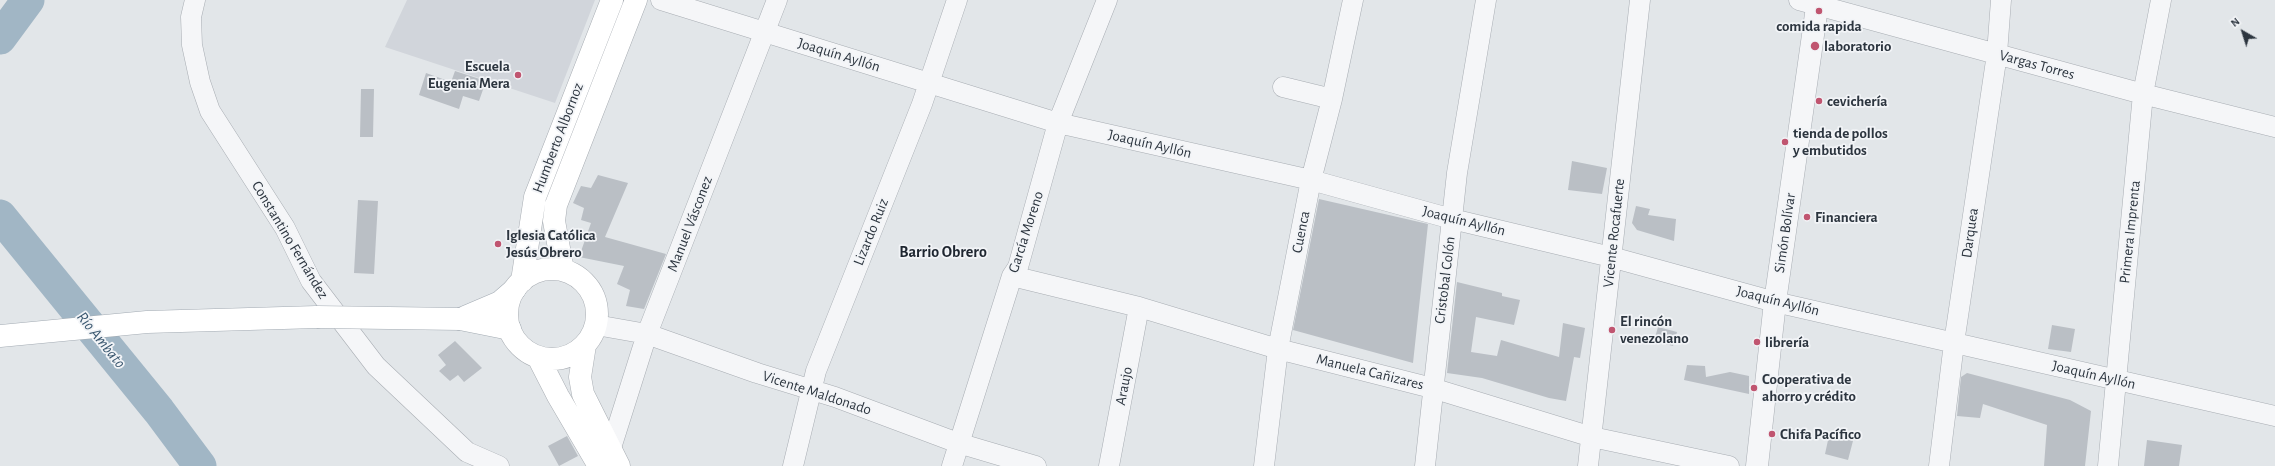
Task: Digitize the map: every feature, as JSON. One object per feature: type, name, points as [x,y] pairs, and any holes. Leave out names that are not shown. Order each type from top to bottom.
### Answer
[{"type":"main road","name":"Humberto Albornoz","points":[[519,285],[535,197],[612,0]]},
{"type":"main road","name":"Humberto Albornoz","points":[[563,270],[554,221],[556,205],[636,0]]},
{"type":"main road","points":[[460,319],[500,302],[535,273],[548,270],[563,270],[576,276],[587,285],[594,297],[597,311],[596,325],[585,345],[580,376],[582,394],[610,461]]},
{"type":"main road","points":[[519,285],[509,302],[508,316],[510,329],[516,341],[526,351],[538,357],[550,359],[563,358],[575,353],[585,345]]},
{"type":"main road","points":[[0,336],[155,322],[317,317],[460,319],[510,329]]},
{"type":"main road","points":[[538,357],[558,396],[610,461]]},
{"type":"street","name":"Constantino Fernández","points":[[194,0],[191,17],[192,45],[200,82],[210,111],[286,228],[311,281],[376,366],[467,452],[500,466]]},
{"type":"street","name":"Joaquín Ayllón","points":[[661,0],[1058,123],[1311,180],[1452,219],[1611,257],[1775,302],[2275,416]]},
{"type":"street","name":"Manuel Vásconez","points":[[610,461],[647,334],[777,0]]},
{"type":"street","name":"Lizardo Ruiz","points":[[793,466],[816,371],[929,84],[957,0]]},
{"type":"street","name":"García Moreno","points":[[952,466],[958,443],[1012,276],[1018,267],[1058,123],[1107,0]]},
{"type":"street","name":"Cuenca","points":[[1264,466],[1278,349],[1311,180],[1332,99],[1353,0]]},
{"type":"street","name":"Cristobal Colón","points":[[1425,466],[1432,388],[1457,173],[1486,0]]},
{"type":"street","name":"Vicente Rocafuerte","points":[[1588,466],[1640,0]]},
{"type":"street","name":"Darquea","points":[[1939,466],[1954,342],[1997,54],[2001,0]]},
{"type":"street","name":"Primera Imprenta","points":[[2108,466],[2144,94],[2161,0]]},
{"type":"street","name":"Vargas Torres","points":[[1811,2],[2144,94],[2275,127]]},
{"type":"street","name":"Simón Bolívar","points":[[1757,466],[1811,2]]},
{"type":"street","points":[[1282,87],[1332,99]]},
{"type":"street","name":"Manuela Cañizares","points":[[1012,276],[1139,307],[1278,349],[1432,388],[1592,437],[1729,466]]},
{"type":"street","name":"Araujo","points":[[1109,466],[1139,307]]},
{"type":"street","name":"Vicente Maldonado","points":[[596,325],[647,334],[810,391],[835,397],[958,443],[1036,466]]},
{"type":"shaded area","name":"Escuela Eugenia Mera","points":[[407,0],[595,0],[555,103],[385,47]]},
{"type":"building","points":[[455,71],[486,81],[479,101],[463,96],[459,109],[419,95],[426,73],[451,82]]},
{"type":"building","points":[[361,89],[374,89],[373,137],[360,137]]},
{"type":"building","points":[[1572,161],[1607,168],[1602,194],[1568,190]]},
{"type":"building","points":[[598,175],[628,183],[605,237],[666,254],[644,309],[626,306],[630,290],[617,284],[624,266],[579,257],[591,223],[581,220],[584,208],[573,203],[581,186],[591,188]]},
{"type":"building","points":[[1319,199],[1428,224],[1413,363],[1293,330]]},
{"type":"building","points":[[358,200],[378,201],[374,274],[354,273]]},
{"type":"building","points":[[1636,206],[1650,209],[1648,215],[1676,219],[1674,241],[1637,230],[1632,223]]},
{"type":"building","points":[[1457,282],[1502,293],[1502,296],[1520,300],[1514,325],[1476,317],[1471,352],[1497,356],[1501,340],[1559,357],[1563,323],[1585,328],[1580,358],[1574,357],[1566,401],[1549,398],[1482,378],[1447,373]]},
{"type":"building","points":[[2052,325],[2075,329],[2071,352],[2048,349]]},
{"type":"building","points":[[1658,327],[1677,332],[1673,346],[1654,341]]},
{"type":"building","points":[[455,341],[482,368],[464,382],[458,375],[450,381],[439,371],[446,365],[438,355]]},
{"type":"building","points":[[1687,365],[1705,366],[1706,377],[1730,372],[1749,376],[1749,394],[1684,380]]},
{"type":"building","points":[[1967,373],[2070,400],[2091,411],[2085,466],[2044,466],[2047,425],[1983,404],[1980,418],[1957,416],[1961,377]]},
{"type":"building","points":[[1830,431],[1854,437],[1848,460],[1825,454]]},
{"type":"building","points":[[567,436],[578,456],[559,466],[548,446]]},
{"type":"building","points":[[2147,440],[2182,445],[2179,466],[2144,466]]},
{"type":"waterway","name":"Río Ambato","points":[[0,38],[28,0]]},
{"type":"waterway","name":"Río Ambato","points":[[0,216],[159,411],[200,466]]},
{"type":"place","name":"comida rapida","points":[[1819,11]]},
{"type":"place","name":"laboratorio","points":[[1815,46]]},
{"type":"place","name":"Escuela Eugenia Mera","points":[[518,75]]},
{"type":"place","name":"cevichería","points":[[1819,101]]},
{"type":"place","name":"tienda de pollos y embutidos","points":[[1785,142]]},
{"type":"place","name":"Financiera","points":[[1807,217]]},
{"type":"place","name":"Iglesia Católica Jesús Obrero","points":[[498,244]]},
{"type":"place","name":"El rincón venezolano","points":[[1612,330]]},
{"type":"place","name":"librería","points":[[1757,342]]},
{"type":"place","name":"Cooperativa de ahorro y crédito","points":[[1754,388]]},
{"type":"place","name":"Chifa Pacífico","points":[[1772,434]]},
{"type":"district","name":"Barrio Obrero","points":[[943,252]]}]
